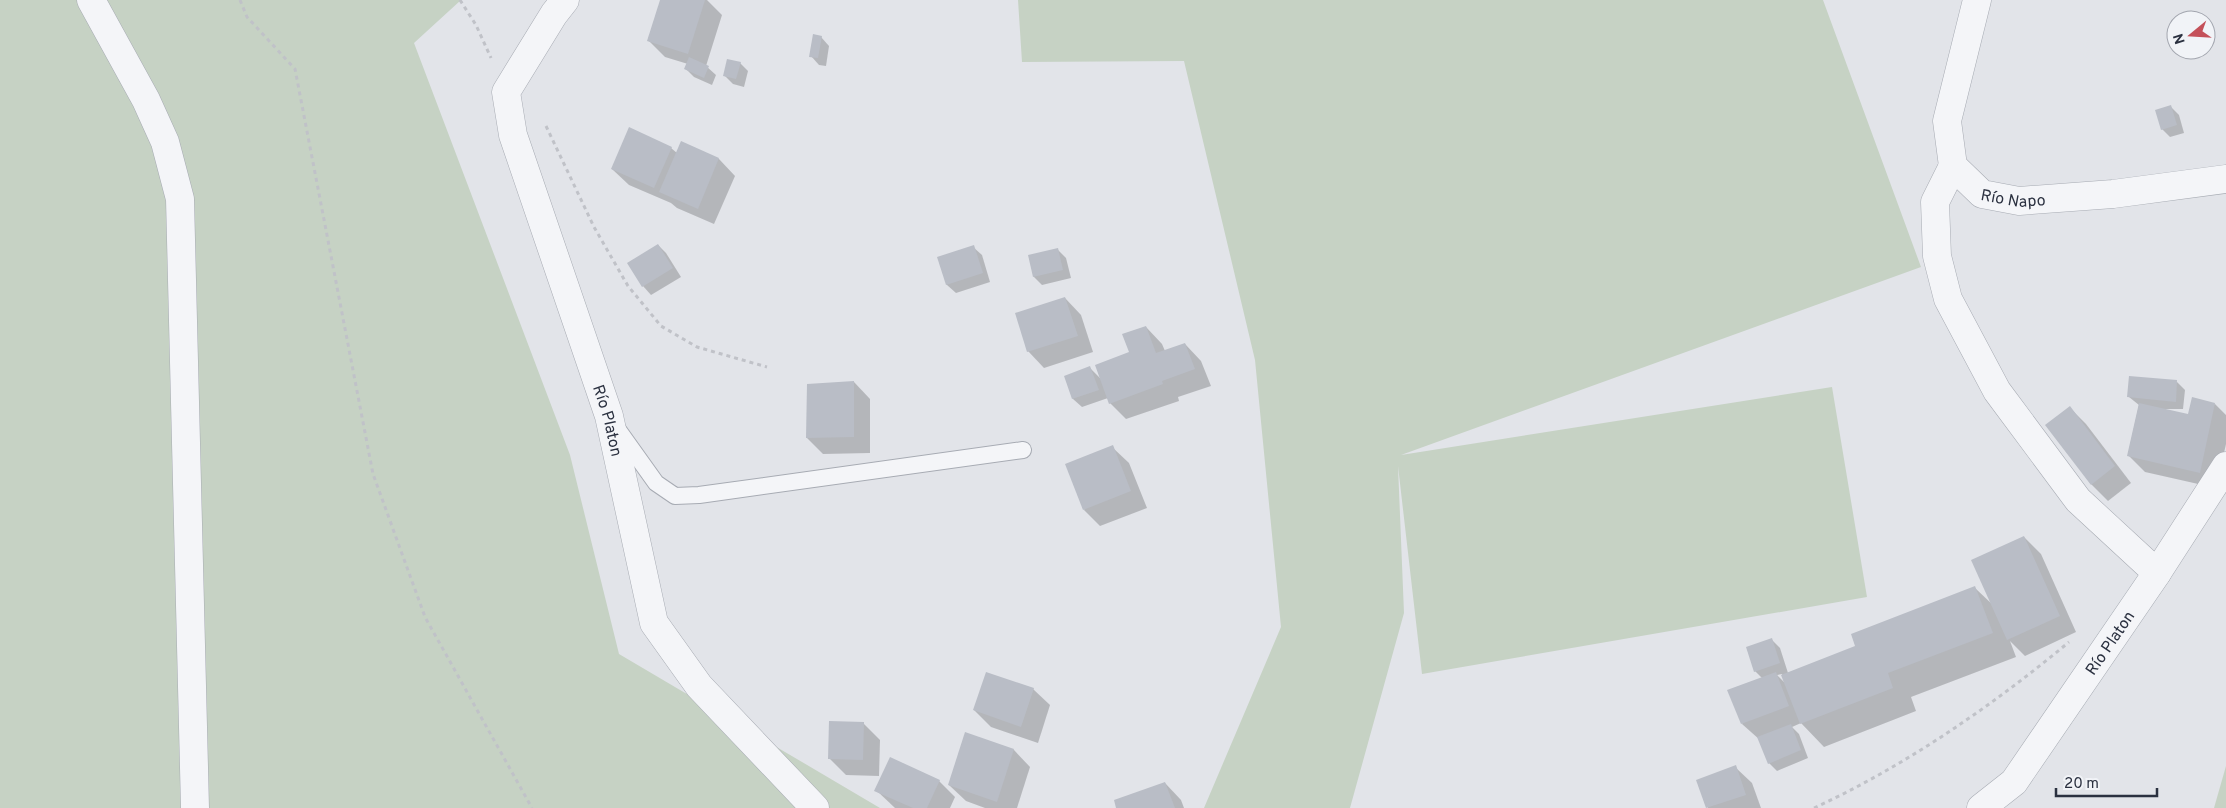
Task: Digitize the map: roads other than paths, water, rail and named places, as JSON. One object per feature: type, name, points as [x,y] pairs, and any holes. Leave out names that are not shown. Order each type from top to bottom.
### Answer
[{"type":"street","points":[[91,0],[146,100],[166,142],[180,200],[194,808]]},
{"type":"street","name":"Río Platon","points":[[565,0],[554,14],[506,92],[513,135],[609,416],[654,623],[699,686],[815,808]]},
{"type":"street","points":[[1977,0],[1947,121],[1953,166],[1935,202],[1937,256],[1948,299],[1997,391],[2078,500],[2157,573]]},
{"type":"street","name":"Río Napo","points":[[1953,166],[1982,194],[2019,201],[2113,194],[2226,179]]},
{"type":"street","name":"Río Platon","points":[[1980,808],[2014,782],[2157,573],[2226,466]]},
{"type":"lane","points":[[609,416],[656,483],[675,496],[699,495],[1023,450]]}]
